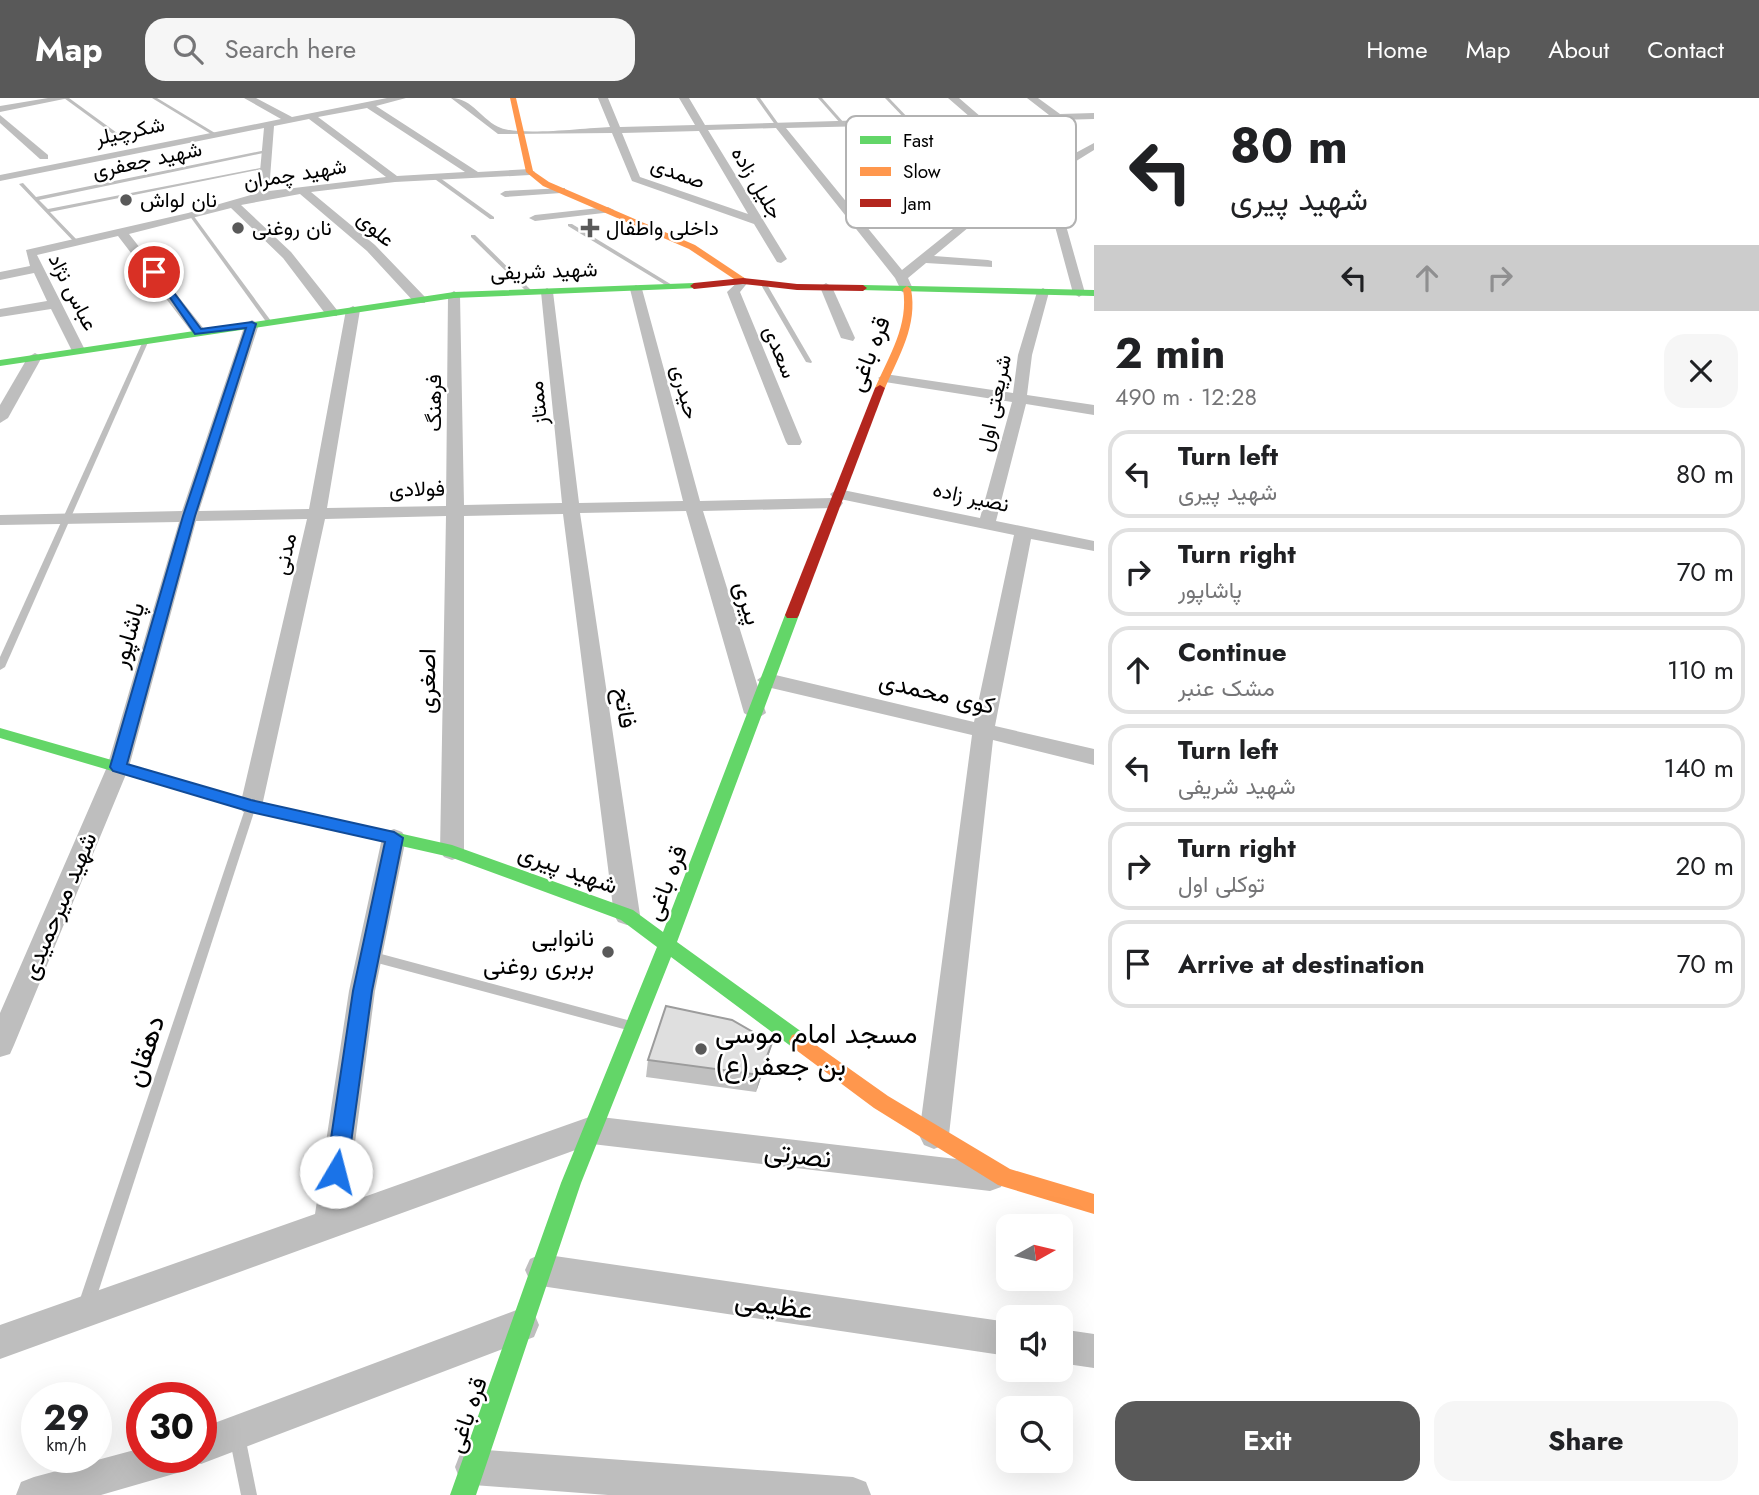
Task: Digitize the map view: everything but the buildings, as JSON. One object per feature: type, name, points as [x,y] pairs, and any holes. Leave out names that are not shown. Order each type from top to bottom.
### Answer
[{"type":"main road","points":[[513,98],[530,172],[561,190],[692,247],[743,281]]},
{"type":"main road","name":"شهید شریفى","points":[[0,363],[454,295],[674,288],[743,281],[826,287],[904,283],[1087,293]]},
{"type":"main road","name":"قره باغی","points":[[468,1481],[592,1130],[666,947],[836,498],[908,320],[911,301],[904,283]]},
{"type":"main road","name":"شهید پیری","points":[[0,733],[251,806],[452,851],[627,915],[666,947],[881,1102],[934,1135],[1005,1178],[1094,1204]]},
{"type":"street","points":[[0,109],[65,98]]},
{"type":"street","points":[[249,98],[290,120]]},
{"type":"street","points":[[0,188],[268,130],[290,120],[401,98]]},
{"type":"street","points":[[456,98],[498,131],[846,123]]},
{"type":"street","name":"صمدی","points":[[603,98],[636,179],[757,221]]},
{"type":"street","name":"جلیل زاده","points":[[684,98],[780,259]]},
{"type":"street","points":[[953,98],[974,116]]},
{"type":"street","points":[[1032,98],[1057,116]]},
{"type":"street","points":[[369,105],[475,174]]},
{"type":"street","points":[[1076,116],[1094,116]]},
{"type":"street","points":[[312,117],[395,179]]},
{"type":"street","points":[[0,118],[44,157]]},
{"type":"street","points":[[778,125],[846,210]]},
{"type":"street","points":[[263,195],[268,130]]},
{"type":"street","name":"شکرچیلر","points":[[0,177],[214,133],[268,130]]},
{"type":"street","points":[[1076,156],[1094,146]]},
{"type":"street","name":"شهید چمران","points":[[30,253],[263,195],[395,179],[530,172]]},
{"type":"street","name":"علوی","points":[[302,190],[371,248],[420,300]]},
{"type":"street","points":[[505,194],[561,190]]},
{"type":"street","points":[[233,204],[287,256],[332,313]]},
{"type":"street","points":[[535,218],[608,211]]},
{"type":"street","points":[[860,228],[904,283],[924,259],[961,228]]},
{"type":"street","points":[[1065,228],[1087,293]]},
{"type":"street","points":[[121,232],[199,332]]},
{"type":"street","name":"عباس نژاد","points":[[30,253],[78,350]]},
{"type":"street","points":[[924,259],[988,264]]},
{"type":"street","points":[[0,276],[37,269]]},
{"type":"street","name":"سعدی","points":[[743,281],[733,292],[794,442]]},
{"type":"street","points":[[826,287],[848,338]]},
{"type":"street","name":"حیدری","points":[[636,289],[694,506]]},
{"type":"street","name":"شریعتی اول","points":[[987,524],[1019,398],[1025,355],[1043,292]]},
{"type":"street","name":"ممتاز","points":[[539,293],[571,508]]},
{"type":"street","name":"فرهنگ","points":[[454,295],[456,511]]},
{"type":"street","points":[[0,313],[55,303]]},
{"type":"street","name":"مدنی","points":[[251,806],[317,514],[353,310]]},
{"type":"street","points":[[189,516],[252,324]]},
{"type":"street","points":[[0,418],[35,357]]},
{"type":"street","points":[[884,378],[1094,410]]},
{"type":"street","name":"فولادی","points":[[0,520],[694,506],[836,498]]},
{"type":"street","name":"نصیر زاده","points":[[836,498],[1094,546]]},
{"type":"street","name":"پیری","points":[[694,506],[755,713]]},
{"type":"street","name":"فاتح","points":[[571,508],[627,915]]},
{"type":"street","name":"اصغری","points":[[452,851],[456,511]]},
{"type":"street","name":"پاشاپور","points":[[118,767],[189,516]]},
{"type":"street","points":[[934,1135],[983,731],[1024,531]]},
{"type":"street","name":"کوی محمدی","points":[[767,680],[1094,757]]},
{"type":"street","name":"شهید میرحمیدی","points":[[0,1045],[118,767]]},
{"type":"street","points":[[329,1224],[370,956],[394,838]]},
{"type":"street","points":[[0,1342],[592,1130]]},
{"type":"street","name":"نصرتی","points":[[592,1130],[1005,1178]]},
{"type":"street","name":"عظیمی","points":[[541,1270],[996,1337]]},
{"type":"street","points":[[217,1441],[522,1325]]},
{"type":"street","points":[[1073,1348],[1094,1351]]},
{"type":"street","points":[[34,1495],[126,1470]]},
{"type":"street","points":[[468,1481],[853,1495]]},
{"type":"lane","points":[[65,98],[126,141]]},
{"type":"lane","points":[[154,98],[214,133]]},
{"type":"lane","points":[[758,98],[778,125]]},
{"type":"lane","points":[[820,98],[843,123]]},
{"type":"lane","points":[[887,98],[905,116]]},
{"type":"lane","name":"شهید جعفری","points":[[35,199],[266,151]]},
{"type":"lane","points":[[47,211],[265,168]]},
{"type":"lane","points":[[434,176],[492,218]]},
{"type":"lane","points":[[21,184],[76,242]]},
{"type":"lane","points":[[191,215],[269,322]]},
{"type":"lane","points":[[569,225],[674,288]]},
{"type":"lane","points":[[473,236],[539,293]]},
{"type":"lane","points":[[763,283],[809,362]]},
{"type":"lane","points":[[0,667],[146,340]]},
{"type":"lane","name":"دهقان","points":[[84,1311],[251,806]]},
{"type":"lane","points":[[370,956],[634,1027]]},
{"type":"lane","points":[[236,1433],[249,1495]]},
{"type":"traffic: fast","points":[[0,363],[454,295],[694,286]]},
{"type":"traffic: fast","points":[[863,288],[1094,293]]},
{"type":"traffic: fast","points":[[463,1495],[571,1183],[666,947],[792,615]]},
{"type":"traffic: fast","points":[[0,733],[251,806],[452,851],[627,915],[799,1041]]},
{"type":"traffic: slow","points":[[513,98],[530,172],[546,184],[692,247],[743,281]]},
{"type":"traffic: slow","points":[[880,388],[906,326],[909,313],[907,289]]},
{"type":"traffic: slow","points":[[799,1041],[881,1102],[1005,1178],[1094,1204]]},
{"type":"traffic: jam","points":[[694,286],[743,281],[797,287],[863,288]]},
{"type":"traffic: jam","points":[[792,615],[880,388]]},
{"type":"place","name":"نان لواش","points":[[126,200]]},
{"type":"place","name":"نان روغنی","points":[[238,228]]},
{"type":"place","name":"داخلی واطفال","points":[[590,228]]},
{"type":"place","name":"نانوایی بربری روغنی","points":[[608,952]]},
{"type":"place","name":"مسجد امام موسی بن جعفر(ع)","points":[[701,1049]]},
{"type":"route","points":[[154,272],[199,332],[252,324],[189,516],[118,767],[251,806],[394,838],[362,991],[336,1172]]}]
